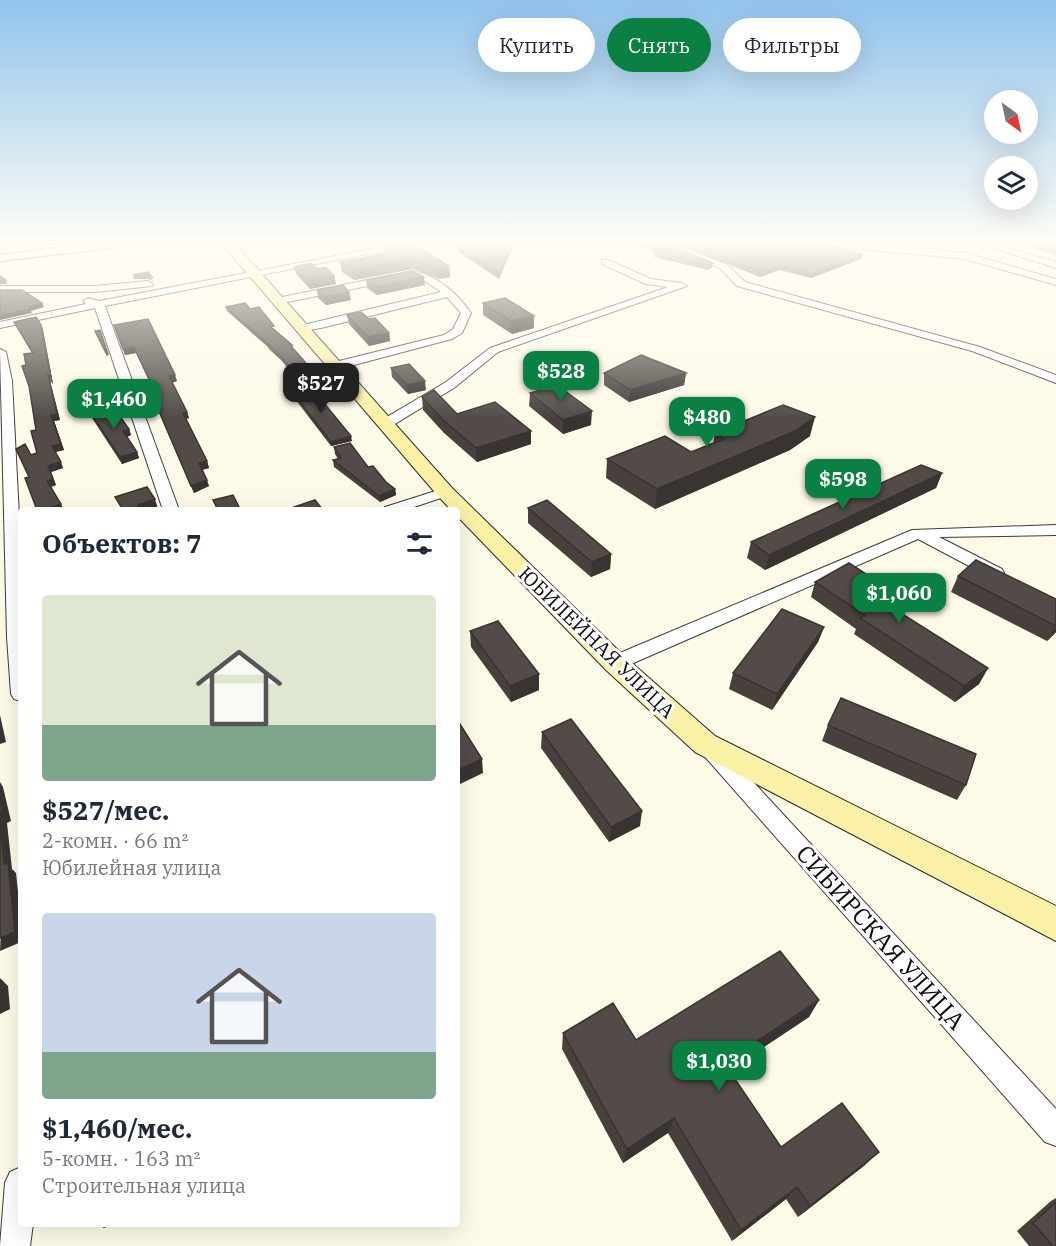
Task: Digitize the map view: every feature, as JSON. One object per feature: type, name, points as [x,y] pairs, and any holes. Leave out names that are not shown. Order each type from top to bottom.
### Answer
[{"type":"main road","name":"ЮБИЛЕЙНАЯ УЛИЦА","points":[[278,302],[460,507]]},
{"type":"main road","name":"ЮБИЛЕЙНАЯ УЛИЦА","points":[[460,507],[615,663],[705,744],[1056,924]]},
{"type":"street","points":[[95,302],[99,303]]},
{"type":"street","points":[[0,325],[103,302]]},
{"type":"street","points":[[367,302],[377,310]]},
{"type":"street","points":[[303,328],[363,316],[377,310],[410,302]]},
{"type":"street","points":[[335,366],[454,334],[466,313],[457,302]]},
{"type":"street","points":[[385,424],[450,385],[494,351],[635,302]]},
{"type":"street","points":[[807,302],[976,349],[1056,379]]},
{"type":"street","points":[[99,303],[170,507]]},
{"type":"street","points":[[0,352],[12,639],[18,676]]},
{"type":"street","points":[[399,507],[445,492]]},
{"type":"street","points":[[615,663],[918,533],[1056,530]]},
{"type":"street","points":[[918,533],[1014,583]]},
{"type":"street","name":"СИБИРСКАЯ УЛИЦА","points":[[705,744],[1056,1131]]},
{"type":"street","points":[[14,1246],[18,1210]]},
{"type":"building","points":[[0,302],[42,303],[29,307],[30,309],[0,316]]},
{"type":"building","points":[[512,302],[534,316],[511,321],[483,303]]},
{"type":"building","points":[[245,303],[250,309],[259,307],[274,326],[271,327],[292,345],[290,345],[312,370],[295,374],[281,356],[226,307]]},
{"type":"building","points":[[361,312],[369,319],[375,318],[389,333],[368,337],[347,315]]},
{"type":"building","points":[[36,317],[41,325],[51,378],[48,375],[57,414],[51,415],[61,444],[52,446],[61,462],[48,466],[53,479],[47,481],[61,504],[52,507],[36,507],[25,478],[29,477],[16,449],[25,444],[31,455],[37,453],[31,431],[36,430],[29,386],[22,366],[26,365],[24,354],[33,353],[14,322]]},
{"type":"building","points":[[148,319],[175,375],[169,376],[187,412],[183,413],[207,461],[199,463],[207,480],[191,486],[159,411],[161,410],[153,387],[134,347],[123,349],[114,325]]},
{"type":"building","points":[[100,330],[108,354],[107,355],[95,331]]},
{"type":"building","points":[[641,355],[686,373],[630,390],[604,373]]},
{"type":"building","points":[[409,364],[425,381],[407,385],[391,368]]},
{"type":"building","points":[[557,385],[592,411],[563,420],[530,393]]},
{"type":"building","points":[[310,386],[351,436],[331,442],[291,390]]},
{"type":"building","points":[[434,390],[457,414],[495,402],[531,431],[476,448],[443,420],[422,397]]},
{"type":"building","points":[[112,405],[129,429],[123,431],[137,452],[120,457],[90,412]]},
{"type":"building","points":[[783,405],[815,417],[795,431],[657,489],[607,459],[665,436],[691,452],[724,439],[715,433]]},
{"type":"building","points":[[350,443],[368,467],[373,466],[395,489],[379,496],[333,460],[341,458],[334,447]]},
{"type":"building","points":[[921,465],[942,473],[769,555],[751,542]]},
{"type":"building","points":[[147,487],[155,499],[138,505],[139,507],[121,507],[115,497]]},
{"type":"building","points":[[233,495],[239,507],[216,507],[213,500]]},
{"type":"building","points":[[315,500],[321,507],[294,507]]},
{"type":"building","points":[[547,500],[611,554],[592,562],[528,508]]},
{"type":"building","points":[[976,560],[1056,599],[1056,626],[958,576]]},
{"type":"building","points":[[849,563],[886,587],[872,595],[988,668],[964,686],[860,618],[865,615],[815,582]]},
{"type":"building","points":[[782,609],[824,627],[777,694],[733,673]]},
{"type":"building","points":[[498,621],[539,674],[510,686],[470,631]]},
{"type":"building","points":[[841,698],[976,754],[966,785],[828,725]]},
{"type":"building","points":[[571,719],[642,811],[611,827],[542,732]]},
{"type":"building","points":[[460,724],[482,759],[460,769]]},
{"type":"building","points":[[0,824],[4,864],[8,863],[15,932],[0,938]]},
{"type":"building","points":[[780,951],[819,1000],[724,1063],[781,1147],[842,1103],[879,1152],[810,1206],[797,1187],[741,1230],[674,1118],[627,1149],[563,1033],[613,1003],[636,1040]]},
{"type":"building","points":[[1056,1202],[1056,1246],[1053,1246],[1033,1223]]}]
